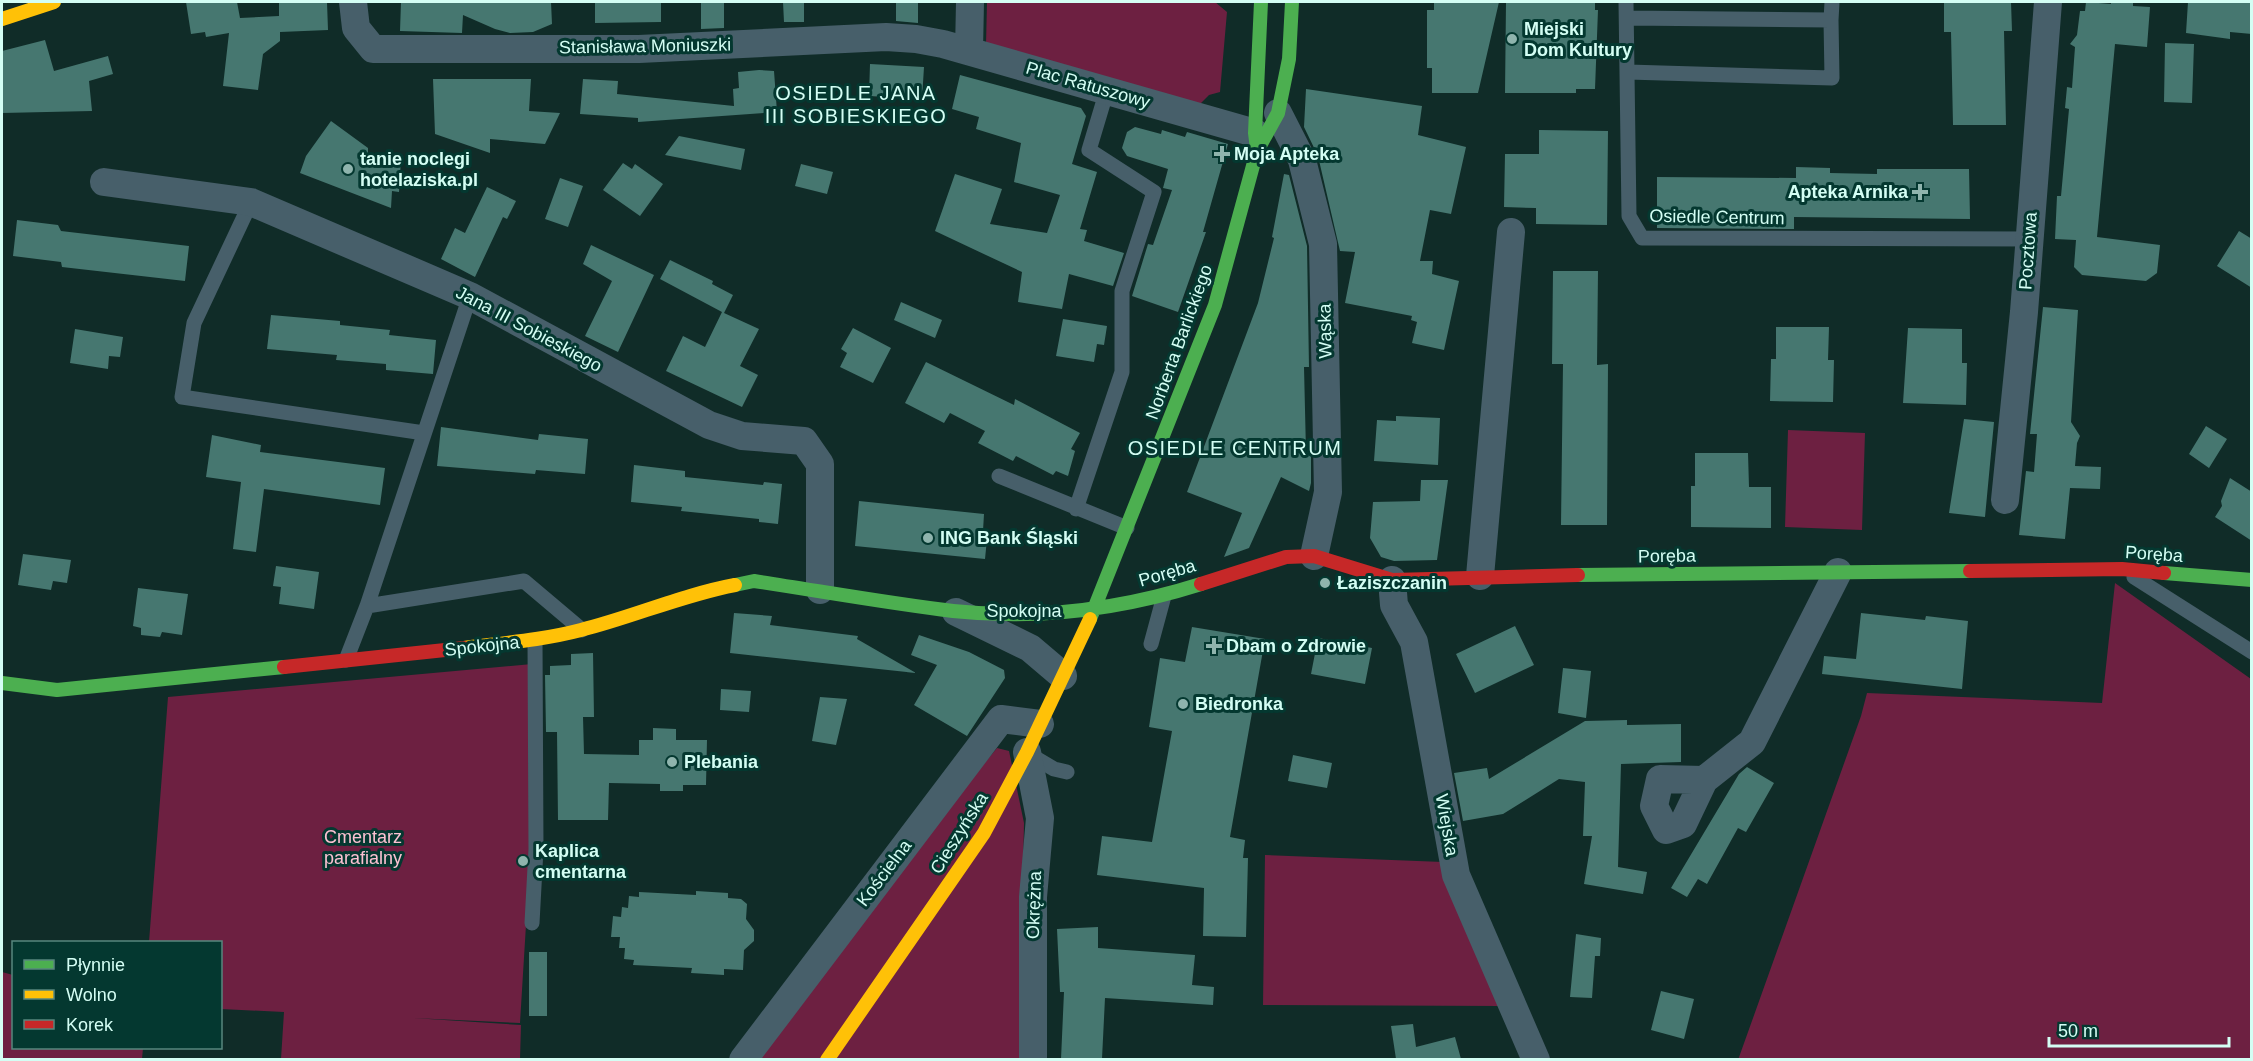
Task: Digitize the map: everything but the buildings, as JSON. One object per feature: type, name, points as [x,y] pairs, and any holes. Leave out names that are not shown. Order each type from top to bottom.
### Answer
[{"type":"street","points":[[2,19],[54,2]]},
{"type":"street","name":"Stanisława Moniuszki","points":[[353,2],[356,28],[373,49],[639,48],[886,37],[916,39],[969,51]]},
{"type":"street","points":[[969,51],[970,2]]},
{"type":"street","name":"Norberta Barlickiego","points":[[1094,609],[1215,305],[1239,225],[1256,142],[1261,2]]},
{"type":"street","name":"Norberta Barlickiego","points":[[1256,142],[1278,113],[1288,59],[1292,2]]},
{"type":"street","name":"Pocztowa","points":[[2005,500],[2048,2]]},
{"type":"street","name":"Plac Ratuszowy","points":[[969,51],[1107,90],[1256,142]]},
{"type":"street","name":"Wąska","points":[[1278,113],[1302,160],[1323,244],[1328,492],[1314,556]]},
{"type":"street","name":"Jana III Sobieskiego","points":[[104,182],[251,202],[470,296],[709,425],[742,436],[804,441],[820,464],[820,590]]},
{"type":"street","points":[[1480,576],[1511,232]]},
{"type":"street","name":"Poręba","points":[[1094,609],[1164,596],[1286,556],[1314,556],[1392,580],[1480,576],[2122,569],[2252,580]]},
{"type":"street","points":[[1704,780],[1752,742],[1838,572]]},
{"type":"street","name":"Wiejska","points":[[1392,580],[1394,605],[1414,642],[1456,875],[1536,1059]]},
{"type":"street","name":"Spokojna","points":[[2,683],[57,690],[135,684],[535,640],[582,630],[703,591],[754,582],[954,611],[1044,613],[1094,609]]},
{"type":"street","name":"Cieszyńska","points":[[826,1059],[895,965],[984,833],[1027,752],[1094,609]]},
{"type":"street","name":"Spokojna","points":[[954,611],[1030,648],[1063,676]]},
{"type":"street","name":"Kościelna","points":[[743,1059],[1001,719],[1040,724]]},
{"type":"street","name":"Okrężna","points":[[1027,752],[1040,818],[1033,897],[1033,1059]]},
{"type":"lane","name":"Osiedle Centrum","points":[[1626,2],[1629,216],[1642,238],[2029,238]]},
{"type":"lane","points":[[1628,72],[1832,78],[1832,2]]},
{"type":"lane","points":[[1627,18],[1831,20]]},
{"type":"lane","points":[[1076,509],[1122,372],[1122,291],[1154,192],[1089,150],[1107,90]]},
{"type":"lane","points":[[251,202],[194,323],[182,397],[424,433]]},
{"type":"lane","points":[[346,660],[367,606],[470,296]]},
{"type":"lane","points":[[999,476],[1127,528]]},
{"type":"lane","points":[[2122,569],[2252,652]]},
{"type":"lane","points":[[367,606],[524,581],[582,630]]},
{"type":"lane","points":[[1151,644],[1164,596]]},
{"type":"lane","points":[[532,923],[536,849],[535,640]]},
{"type":"lane","points":[[1027,752],[1054,769],[1067,772]]},
{"type":"green space","points":[[987,2],[1215,2],[1227,12],[1220,92],[1209,95],[1200,104],[986,45]]},
{"type":"green space","points":[[1788,430],[1865,433],[1862,530],[1785,527]]},
{"type":"green space","points":[[2115,583],[2251,679],[2251,1059],[1738,1060],[1861,716],[1867,693],[2102,703]]},
{"type":"green space","name":"Cmentarz parafialny","points":[[532,664],[531,843],[520,1023],[413,1018],[521,1025],[520,1059],[281,1059],[284,1012],[222,1009],[222,941],[149,941],[168,697]]},
{"type":"green space","points":[[997,748],[1009,751],[1024,823],[1019,1059],[738,1060]]},
{"type":"green space","points":[[1265,855],[1443,862],[1501,1006],[1263,1005]]},
{"type":"green space","points":[[2,972],[12,975],[12,1049],[143,1049],[142,1059],[2,1059]]},
{"type":"traffic: fast","points":[[1257,149],[1255,133],[1261,2]]},
{"type":"traffic: fast","points":[[1090,619],[1215,305],[1257,151],[1278,113],[1289,59],[1292,2]]},
{"type":"traffic: fast","points":[[1578,575],[1970,571]]},
{"type":"traffic: fast","points":[[2164,573],[2252,580]]},
{"type":"traffic: fast","points":[[735,585],[754,581],[953,611],[1016,614],[1110,606],[1201,584]]},
{"type":"traffic: fast","points":[[2,683],[57,690],[284,667]]},
{"type":"traffic: slow","points":[[2,19],[54,2]]},
{"type":"traffic: slow","points":[[464,648],[567,633],[600,625],[696,594],[735,585]]},
{"type":"traffic: slow","points":[[827,1060],[984,833],[1027,752],[1090,619]]},
{"type":"traffic: jam","points":[[1201,584],[1286,557],[1314,556],[1392,580],[1578,575]]},
{"type":"traffic: jam","points":[[1970,571],[2122,569],[2164,573]]},
{"type":"traffic: jam","points":[[284,667],[464,648]]},
{"type":"place","name":"Miejski Dom Kultury","points":[[1512,39]]},
{"type":"place","name":"Moja Apteka","points":[[1222,154]]},
{"type":"place","name":"tanie noclegi hotelaziska.pl","points":[[348,169]]},
{"type":"place","name":"Apteka Arnika","points":[[1920,192]]},
{"type":"place","name":"ING Bank Śląski","points":[[928,538]]},
{"type":"place","name":"Łaziszczanin","points":[[1325,583]]},
{"type":"place","name":"Dbam o Zdrowie","points":[[1214,646]]},
{"type":"place","name":"Biedronka","points":[[1183,704]]},
{"type":"place","name":"Plebania","points":[[672,762]]},
{"type":"place","name":"Kaplica cmentarna","points":[[523,861]]},
{"type":"district","name":"OSIEDLE JANA III SOBIESKIEGO","points":[[856,104]]},
{"type":"district","name":"OSIEDLE CENTRUM","points":[[1235,448]]}]
